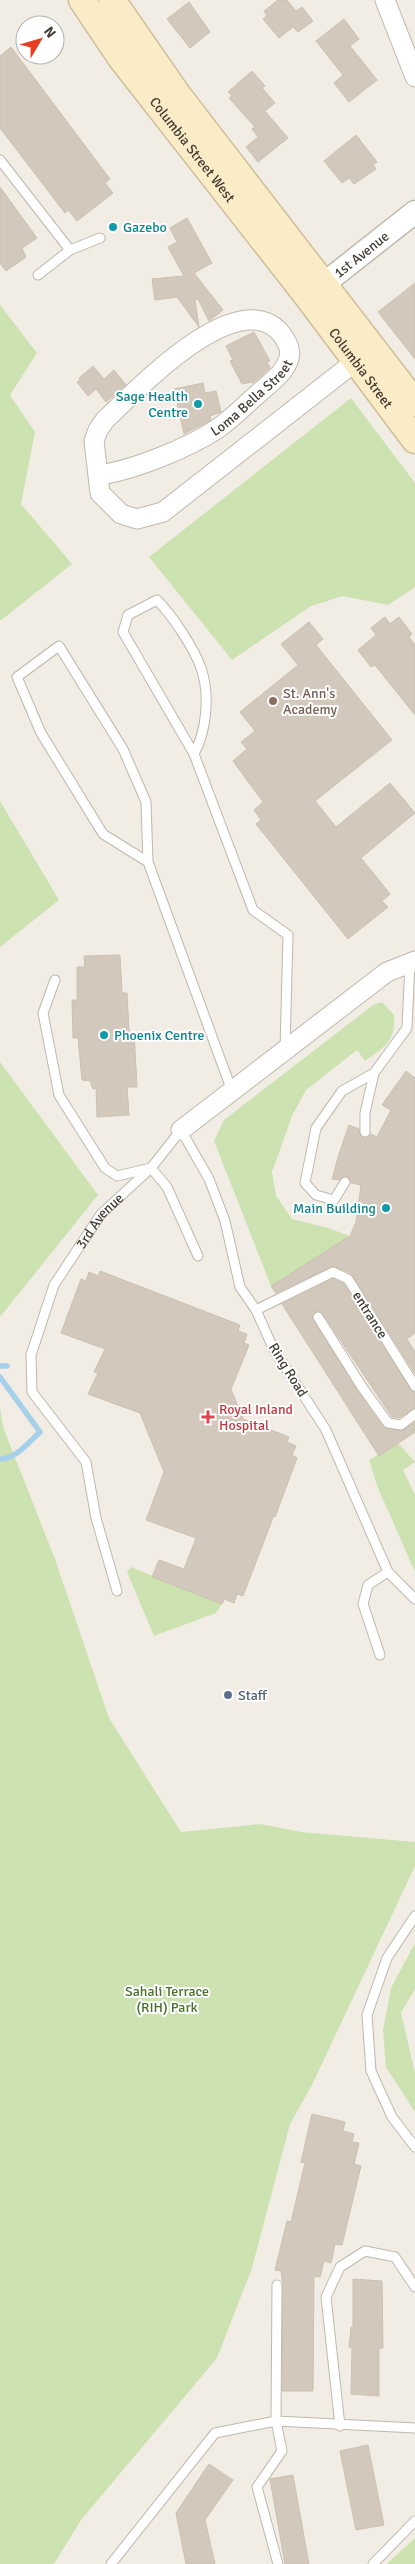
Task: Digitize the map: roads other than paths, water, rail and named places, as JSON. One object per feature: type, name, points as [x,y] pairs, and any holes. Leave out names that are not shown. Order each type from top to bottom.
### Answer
[{"type":"main road","name":"Columbia Street West","points":[[82,0],[121,58],[315,291]]},
{"type":"main road","name":"Columbia Street West","points":[[112,0],[315,291]]},
{"type":"main road","name":"Columbia Street","points":[[315,291],[364,355],[415,440]]},
{"type":"main road","name":"Columbia Street","points":[[364,355],[415,403]]},
{"type":"street","points":[[385,0],[415,78]]},
{"type":"street","name":"1st Avenue","points":[[315,291],[415,212]]},
{"type":"street","name":"Loma Bella Street","points":[[98,475],[116,473],[160,457],[217,429],[281,373],[290,353],[283,336],[265,322],[254,319],[241,320],[214,330],[164,366],[105,420],[98,430],[94,441],[100,493],[121,514],[136,520],[163,512],[364,355]]},
{"type":"street","name":"3rd Avenue","points":[[182,1130],[387,972],[412,962]]},
{"type":"lane","points":[[0,160],[70,250]]},
{"type":"lane","points":[[38,274],[70,250],[100,238]]},
{"type":"lane","points":[[194,754],[202,740],[206,706],[201,668],[171,615],[157,600],[128,615],[123,632],[194,754],[253,910],[288,935],[285,1050]]},
{"type":"lane","points":[[148,862],[103,834],[41,733],[16,677],[59,646],[123,748],[146,802],[148,862],[232,1091]]},
{"type":"lane","points":[[365,1132],[365,1113],[374,1073],[407,1028],[412,962]]},
{"type":"lane","points":[[55,980],[42,1013],[59,1095],[105,1168],[117,1176],[151,1168],[167,1187],[198,1256]]},
{"type":"lane","points":[[345,1182],[334,1200],[316,1195],[305,1182],[316,1128],[342,1091],[374,1073]]},
{"type":"lane","name":"3rd Avenue","points":[[116,1591],[96,1518],[86,1462],[32,1392],[31,1355],[54,1286],[101,1214],[151,1168],[182,1130]]},
{"type":"lane","name":"Ring Road","points":[[182,1130],[209,1179],[224,1221],[240,1287],[256,1310],[274,1350],[326,1430],[388,1572],[415,1600]]},
{"type":"lane","name":"entrance","points":[[256,1310],[332,1272],[348,1279],[415,1386]]},
{"type":"lane","points":[[318,1317],[362,1387],[388,1423],[401,1425],[415,1414]]},
{"type":"lane","points":[[380,1655],[363,1604],[368,1585],[388,1572]]},
{"type":"lane","points":[[415,1916],[387,1958],[367,2015],[371,2071],[392,2117],[415,2147]]},
{"type":"lane","points":[[340,2426],[326,2297],[340,2267],[366,2250],[396,2257],[415,2288]]},
{"type":"lane","points":[[277,2285],[276,2421],[282,2451],[257,2487],[278,2564]]},
{"type":"lane","points":[[111,2564],[215,2433],[276,2421],[340,2426],[405,2425],[415,2428]]},
{"type":"lane","points":[[373,2564],[415,2522]]},
{"type":"waterway","points":[[0,1366],[7,1366]]},
{"type":"waterway","points":[[0,1377],[40,1432],[17,1453],[0,1459]]},
{"type":"place","name":"Gazebo","points":[[113,227]]},
{"type":"place","name":"Sage Health Centre","points":[[198,404]]},
{"type":"place","name":"St. Ann's Academy","points":[[273,701]]},
{"type":"place","name":"Phoenix Centre","points":[[104,1035]]},
{"type":"place","name":"Main Building","points":[[386,1208]]},
{"type":"place","name":"Royal Inland Hospital","points":[[208,1417]]},
{"type":"place","name":"Staff","points":[[228,1695]]},
{"type":"park label","name":"Sahali Terrace (RIH) Park","points":[[167,1999]]}]
